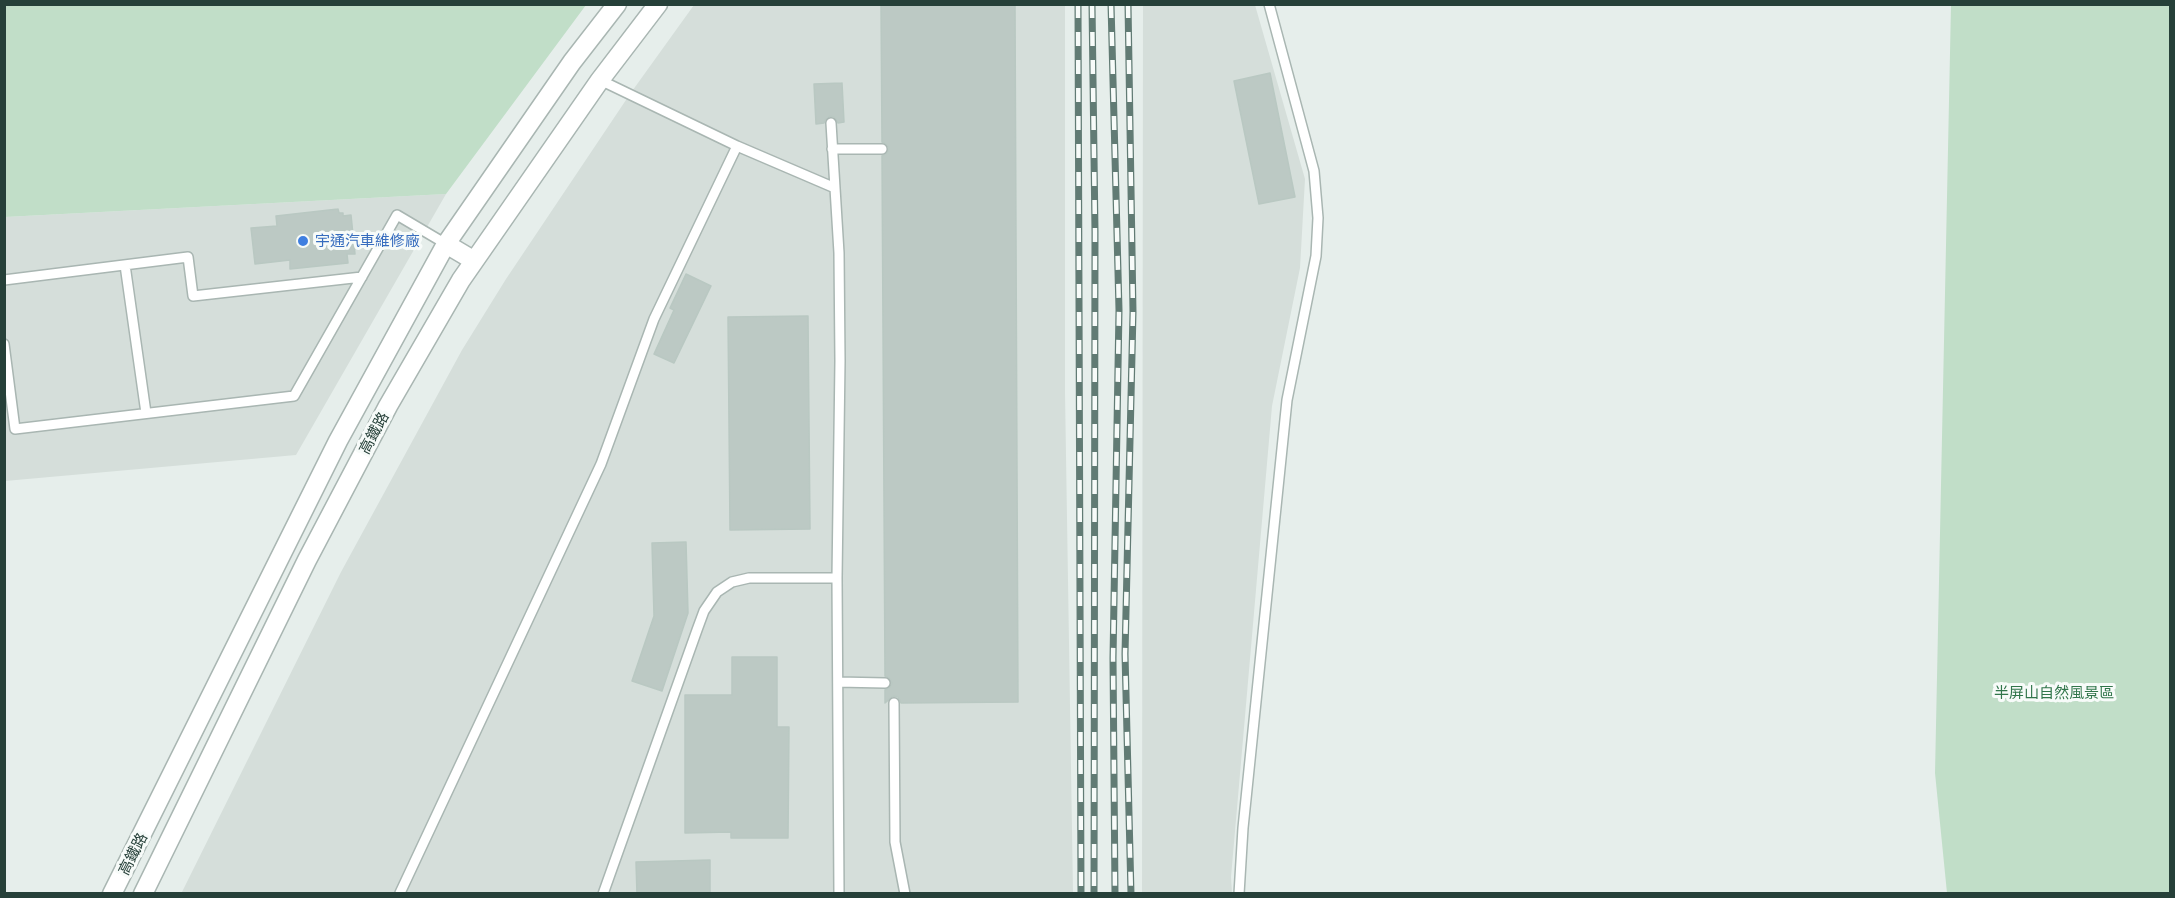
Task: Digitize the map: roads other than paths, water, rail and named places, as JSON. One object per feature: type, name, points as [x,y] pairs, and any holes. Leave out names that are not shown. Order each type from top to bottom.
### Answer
[{"type":"street","name":"高鐵路","points":[[112,894],[338,441],[446,244],[572,62],[617,4]]},
{"type":"street","name":"高鐵路","points":[[143,894],[313,550],[388,406],[473,260],[600,80],[658,4]]},
{"type":"street","points":[[446,244],[473,260]]},
{"type":"lane","points":[[1239,894],[1243,828],[1287,400],[1316,256],[1318,218],[1314,171],[1269,4]]},
{"type":"lane","points":[[600,80],[737,146],[835,188]]},
{"type":"lane","points":[[831,123],[839,253],[837,578],[839,894]]},
{"type":"lane","points":[[400,893],[601,464],[654,319],[737,146]]},
{"type":"lane","points":[[832,149],[882,149]]},
{"type":"lane","points":[[4,344],[15,429],[294,396],[396,215],[446,244]]},
{"type":"lane","points":[[4,280],[188,257],[194,296],[362,277]]},
{"type":"lane","points":[[125,265],[146,413]]},
{"type":"lane","points":[[603,894],[696,630],[717,592],[732,582],[749,578],[837,578]]},
{"type":"lane","points":[[838,682],[885,683]]},
{"type":"lane","points":[[894,703],[895,842],[905,894]]},
{"type":"railway","points":[[1078,4],[1081,894]]},
{"type":"railway","points":[[1092,4],[1095,232],[1094,894]]},
{"type":"railway","points":[[1111,4],[1119,310],[1113,658],[1115,894]]},
{"type":"railway","points":[[1128,4],[1133,312],[1125,654],[1131,894]]},
{"type":"place","name":"宇通汽車維修廠","points":[[303,241]]},
{"type":"park label","name":"半屏山自然風景區","points":[[2054,693]]}]
